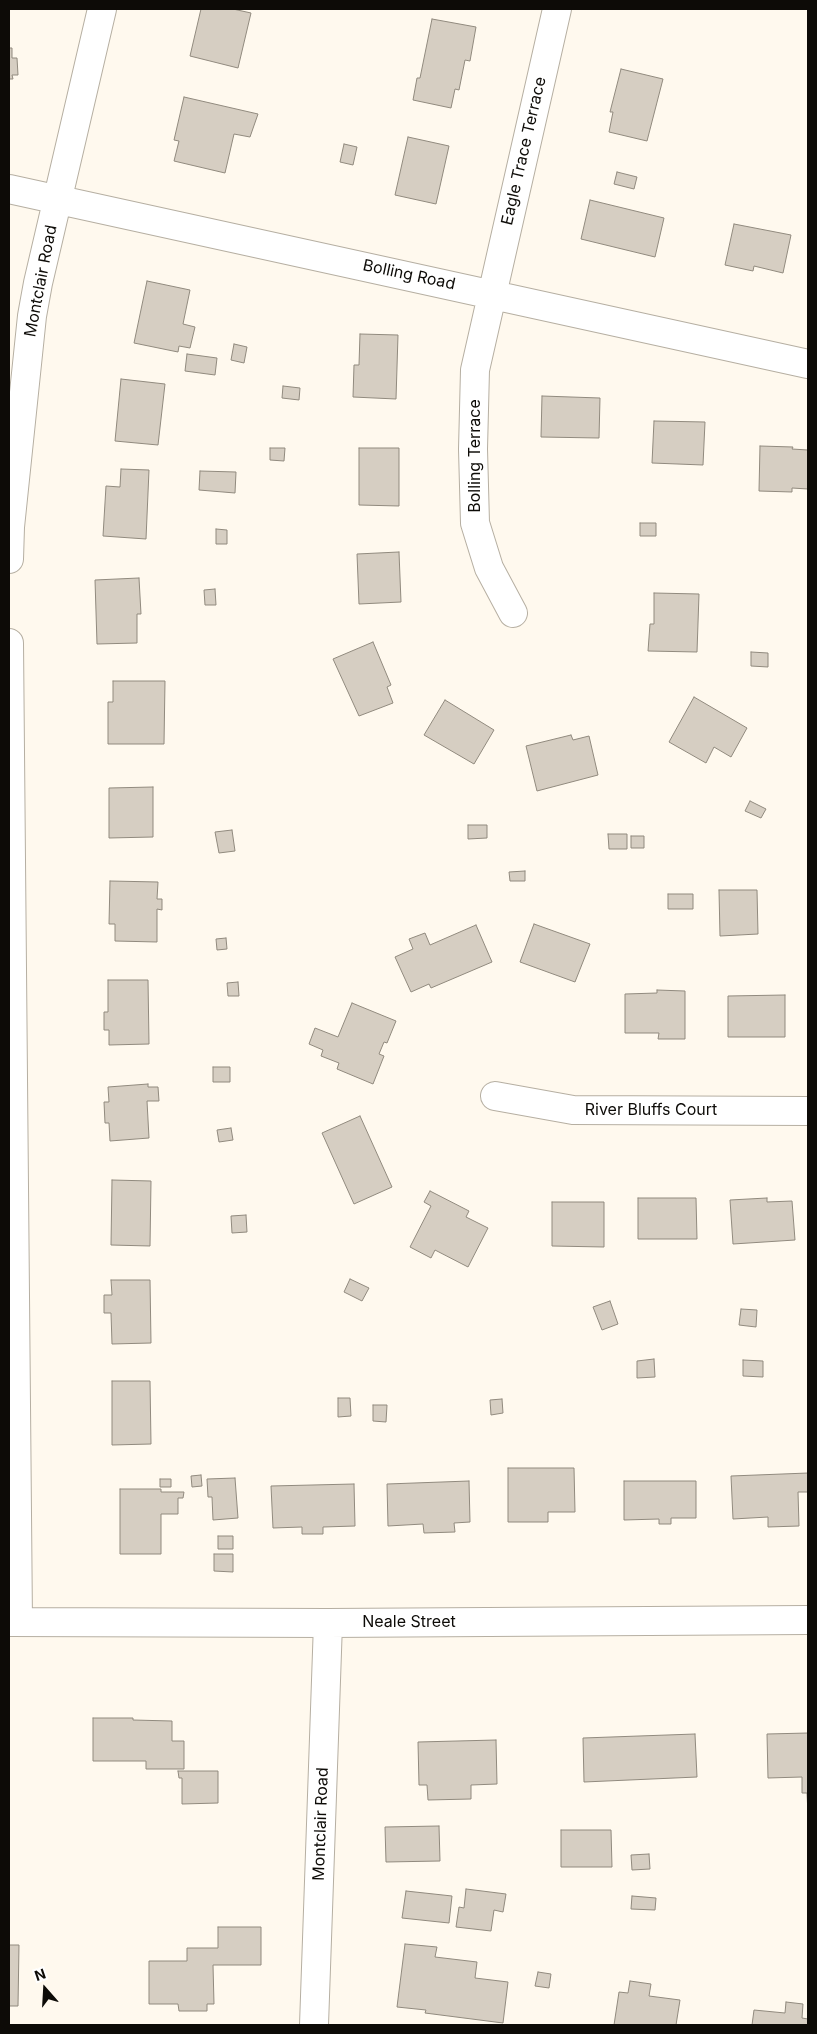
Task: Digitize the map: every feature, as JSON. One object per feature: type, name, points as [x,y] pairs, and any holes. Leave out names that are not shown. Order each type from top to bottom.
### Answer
[{"type":"street","name":"Montclair Road","points":[[9,559],[10,527],[32,316],[102,9]]},
{"type":"street","name":"Eagle Trace Terrace","points":[[491,293],[557,9]]},
{"type":"street","name":"Bolling Road","points":[[9,189],[491,293],[808,364]]},
{"type":"street","name":"Bolling Terrace","points":[[491,293],[475,370],[473,449],[475,523],[489,568],[513,613]]},
{"type":"street","points":[[9,643],[14,1622]]},
{"type":"street","name":"River Bluffs Court","points":[[495,1096],[573,1110],[808,1111]]},
{"type":"street","name":"Neale Street","points":[[14,1622],[328,1623],[808,1620]]},
{"type":"street","name":"Montclair Road","points":[[314,2025],[328,1623]]},
{"type":"building","points":[[201,9],[233,9],[251,13],[238,68],[190,56]]},
{"type":"building","points":[[432,19],[476,27],[470,61],[465,60],[459,90],[455,89],[451,108],[413,100],[417,78],[420,78]]},
{"type":"building","points":[[9,48],[12,48],[12,58],[17,58],[18,75],[12,75],[13,79],[9,79]]},
{"type":"building","points":[[621,69],[663,79],[647,141],[609,132],[613,112],[610,112]]},
{"type":"building","points":[[184,97],[258,114],[250,137],[234,134],[225,173],[174,161],[179,141],[174,140]]},
{"type":"building","points":[[408,137],[449,146],[436,204],[395,195]]},
{"type":"building","points":[[344,144],[357,147],[353,165],[340,162]]},
{"type":"building","points":[[617,172],[637,177],[634,189],[614,184]]},
{"type":"building","points":[[590,200],[664,218],[655,257],[581,239]]},
{"type":"building","points":[[734,224],[791,235],[783,273],[754,266],[753,271],[725,265]]},
{"type":"building","points":[[147,281],[190,290],[183,324],[195,327],[190,348],[179,346],[178,352],[134,343]]},
{"type":"building","points":[[360,334],[398,335],[396,399],[353,397],[354,365],[359,365]]},
{"type":"building","points":[[234,344],[247,347],[244,363],[231,360]]},
{"type":"building","points":[[187,354],[217,358],[215,375],[185,371]]},
{"type":"building","points":[[121,379],[165,384],[158,445],[115,441]]},
{"type":"building","points":[[283,386],[300,388],[299,400],[282,398]]},
{"type":"building","points":[[542,396],[600,398],[599,438],[541,437]]},
{"type":"building","points":[[654,421],[705,422],[703,465],[652,463]]},
{"type":"building","points":[[760,446],[793,447],[792,449],[808,450],[808,489],[792,488],[792,492],[759,491]]},
{"type":"building","points":[[270,448],[285,448],[284,461],[270,460]]},
{"type":"building","points":[[359,448],[399,448],[399,506],[359,505]]},
{"type":"building","points":[[121,469],[149,470],[146,539],[103,536],[106,486],[120,487]]},
{"type":"building","points":[[200,471],[236,472],[235,493],[199,490]]},
{"type":"building","points":[[640,523],[656,523],[656,536],[640,536]]},
{"type":"building","points":[[216,529],[227,530],[227,544],[216,544]]},
{"type":"building","points":[[399,552],[401,602],[359,604],[357,554]]},
{"type":"building","points":[[139,578],[141,614],[137,614],[137,643],[97,644],[95,580]]},
{"type":"building","points":[[215,589],[216,605],[205,605],[204,590]]},
{"type":"building","points":[[654,593],[699,594],[697,652],[648,651],[650,624],[654,624]]},
{"type":"building","points":[[373,642],[391,685],[387,687],[393,703],[359,716],[333,659]]},
{"type":"building","points":[[751,652],[768,653],[768,667],[751,666]]},
{"type":"building","points":[[113,681],[165,681],[164,744],[108,744],[108,702],[113,702]]},
{"type":"building","points":[[694,697],[747,728],[731,757],[714,747],[706,763],[669,742]]},
{"type":"building","points":[[445,700],[494,730],[474,764],[424,735]]},
{"type":"building","points":[[571,735],[573,740],[589,736],[598,775],[537,791],[526,746]]},
{"type":"building","points":[[153,787],[153,837],[109,838],[109,788]]},
{"type":"building","points":[[750,801],[766,809],[761,818],[745,811]]},
{"type":"building","points":[[468,825],[487,825],[487,838],[468,839]]},
{"type":"building","points":[[232,830],[235,851],[219,853],[215,832]]},
{"type":"building","points":[[608,834],[627,834],[627,849],[609,849]]},
{"type":"building","points":[[631,836],[644,836],[644,848],[631,848]]},
{"type":"building","points":[[525,871],[525,881],[510,881],[509,872]]},
{"type":"building","points":[[110,881],[158,882],[157,899],[162,899],[162,910],[157,909],[157,942],[115,941],[115,924],[109,924]]},
{"type":"building","points":[[719,890],[757,890],[758,934],[720,936]]},
{"type":"building","points":[[668,894],[693,894],[693,909],[668,909]]},
{"type":"building","points":[[534,924],[590,944],[575,982],[520,962]]},
{"type":"building","points":[[476,925],[492,962],[431,988],[429,984],[411,992],[395,957],[413,949],[409,939],[425,933],[430,945]]},
{"type":"building","points":[[226,938],[227,949],[217,950],[216,939]]},
{"type":"building","points":[[108,980],[148,980],[149,1044],[109,1045],[109,1030],[104,1030],[104,1012],[108,1012]]},
{"type":"building","points":[[238,982],[239,996],[228,996],[227,983]]},
{"type":"building","points":[[657,990],[685,991],[685,1039],[658,1039],[659,1033],[625,1033],[625,994],[657,993]]},
{"type":"building","points":[[785,995],[785,1037],[728,1037],[728,996]]},
{"type":"building","points":[[352,1003],[396,1021],[387,1043],[384,1042],[379,1054],[384,1056],[373,1084],[337,1069],[339,1063],[321,1056],[323,1050],[309,1044],[315,1028],[338,1037]]},
{"type":"building","points":[[213,1067],[230,1067],[230,1082],[213,1082]]},
{"type":"building","points":[[148,1084],[148,1087],[158,1087],[159,1101],[147,1101],[149,1138],[110,1141],[109,1123],[105,1123],[104,1102],[109,1102],[108,1087]]},
{"type":"building","points":[[360,1116],[392,1187],[354,1204],[322,1133]]},
{"type":"building","points":[[231,1128],[233,1140],[219,1142],[217,1130]]},
{"type":"building","points":[[112,1180],[151,1181],[150,1246],[111,1245]]},
{"type":"building","points":[[430,1191],[469,1211],[466,1217],[488,1228],[468,1267],[435,1250],[431,1258],[410,1247],[431,1206],[424,1202]]},
{"type":"building","points":[[638,1198],[696,1198],[697,1239],[638,1239]]},
{"type":"building","points":[[767,1198],[767,1202],[792,1201],[795,1240],[733,1244],[730,1200]]},
{"type":"building","points":[[552,1202],[604,1202],[604,1247],[552,1246]]},
{"type":"building","points":[[246,1215],[247,1232],[232,1233],[231,1216]]},
{"type":"building","points":[[350,1279],[369,1288],[362,1301],[344,1292]]},
{"type":"building","points":[[111,1280],[150,1280],[151,1343],[112,1344],[111,1313],[104,1313],[104,1295],[112,1295]]},
{"type":"building","points":[[610,1301],[618,1324],[602,1330],[593,1307]]},
{"type":"building","points":[[741,1309],[757,1310],[756,1327],[739,1325]]},
{"type":"building","points":[[654,1359],[655,1377],[637,1378],[637,1361]]},
{"type":"building","points":[[743,1360],[763,1361],[763,1377],[743,1376]]},
{"type":"building","points":[[112,1381],[150,1381],[151,1444],[112,1445]]},
{"type":"building","points":[[338,1398],[350,1398],[351,1416],[338,1417]]},
{"type":"building","points":[[502,1399],[503,1413],[491,1415],[490,1400]]},
{"type":"building","points":[[373,1405],[387,1405],[386,1422],[373,1421]]},
{"type":"building","points":[[508,1468],[574,1468],[575,1512],[548,1512],[548,1522],[508,1522]]},
{"type":"building","points":[[808,1473],[808,1492],[798,1492],[799,1526],[768,1527],[768,1517],[733,1519],[731,1476]]},
{"type":"building","points":[[201,1475],[202,1486],[192,1487],[191,1476]]},
{"type":"building","points":[[235,1478],[238,1518],[213,1520],[212,1497],[208,1497],[207,1479]]},
{"type":"building","points":[[160,1479],[171,1479],[171,1487],[160,1487]]},
{"type":"building","points":[[469,1481],[470,1522],[454,1523],[455,1532],[424,1533],[423,1524],[388,1526],[387,1484]]},
{"type":"building","points":[[624,1481],[696,1481],[696,1518],[671,1518],[671,1524],[659,1524],[659,1519],[624,1520]]},
{"type":"building","points":[[354,1484],[355,1526],[323,1527],[323,1534],[302,1534],[302,1527],[273,1528],[271,1486]]},
{"type":"building","points":[[120,1489],[161,1489],[161,1492],[184,1492],[183,1498],[178,1498],[178,1514],[161,1514],[161,1554],[120,1554]]},
{"type":"building","points":[[218,1536],[233,1536],[233,1549],[218,1549]]},
{"type":"building","points":[[214,1554],[233,1554],[233,1572],[214,1571]]},
{"type":"building","points":[[93,1718],[133,1718],[133,1720],[172,1721],[172,1741],[184,1741],[184,1769],[146,1769],[146,1761],[93,1761]]},
{"type":"building","points":[[808,1733],[808,1814],[807,1793],[802,1793],[802,1777],[768,1778],[767,1734]]},
{"type":"building","points":[[695,1734],[697,1777],[584,1782],[583,1738]]},
{"type":"building","points":[[496,1740],[497,1784],[471,1785],[471,1799],[428,1800],[427,1785],[419,1785],[418,1742]]},
{"type":"building","points":[[178,1771],[218,1771],[218,1803],[182,1804],[182,1778],[179,1778]]},
{"type":"building","points":[[439,1826],[440,1861],[386,1862],[385,1827]]},
{"type":"building","points":[[561,1830],[611,1830],[612,1867],[561,1867]]},
{"type":"building","points":[[649,1854],[650,1869],[632,1870],[631,1855]]},
{"type":"building","points":[[466,1889],[506,1894],[503,1912],[494,1910],[491,1931],[456,1927],[459,1907],[464,1908]]},
{"type":"building","points":[[406,1891],[452,1896],[449,1923],[402,1918]]},
{"type":"building","points":[[632,1896],[656,1898],[655,1910],[631,1909]]},
{"type":"building","points":[[218,1927],[261,1927],[261,1965],[213,1965],[214,2004],[207,2004],[207,2011],[179,2011],[178,2004],[149,2004],[149,1961],[187,1961],[187,1948],[218,1948]]},
{"type":"building","points":[[405,1944],[437,1947],[435,1957],[477,1962],[475,1978],[508,1982],[503,2023],[425,2013],[426,2010],[397,2007]]},
{"type":"building","points":[[9,1945],[19,1945],[18,2006],[9,2006]]},
{"type":"building","points":[[538,1972],[551,1974],[549,1988],[535,1986]]},
{"type":"building","points":[[630,1981],[651,1984],[649,1996],[680,2000],[676,2025],[614,2025],[619,1992],[628,1993]]},
{"type":"building","points":[[786,2002],[803,2004],[802,2018],[808,2019],[808,2025],[752,2025],[754,2010],[785,2013]]}]
